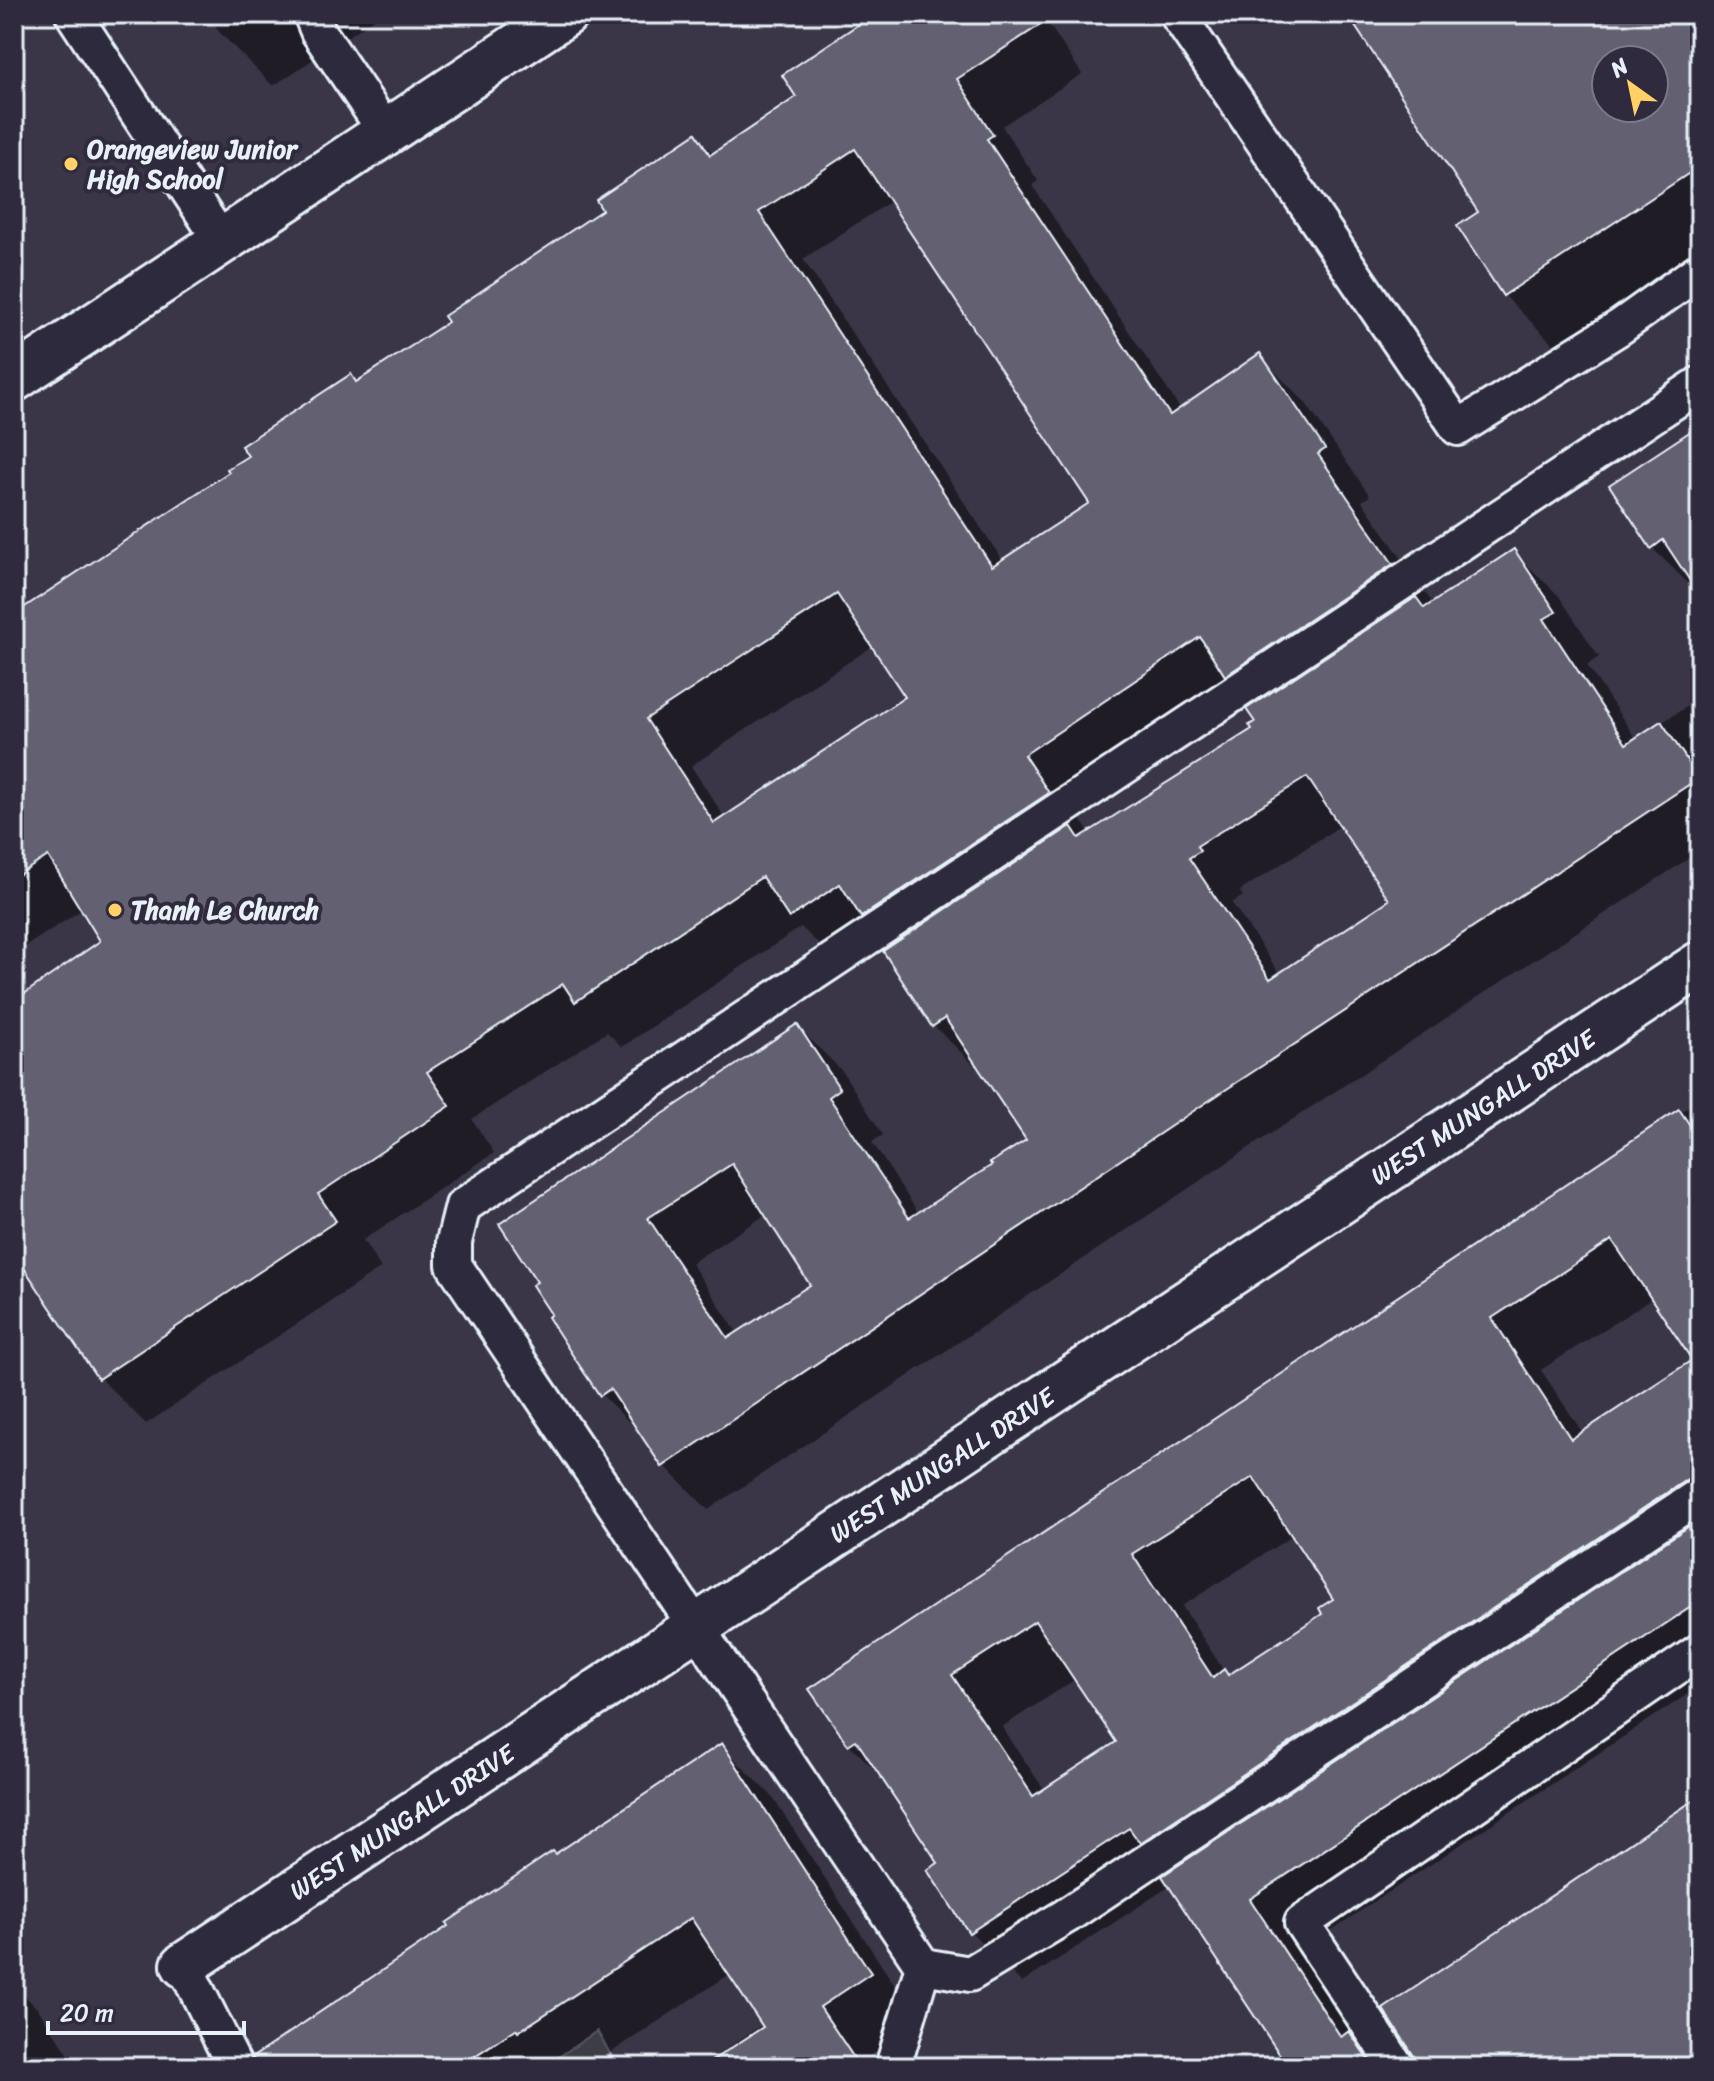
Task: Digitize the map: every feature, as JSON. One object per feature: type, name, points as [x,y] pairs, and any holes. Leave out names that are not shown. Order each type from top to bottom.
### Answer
[{"type":"street","points":[[14,379],[565,14]]},
{"type":"street","name":"WEST MUNGALL DRIVE","points":[[184,1965],[1700,964]]},
{"type":"lane","points":[[73,14],[222,242]]},
{"type":"lane","points":[[311,14],[318,31],[386,132]]},
{"type":"lane","points":[[1177,14],[1458,428],[1620,327],[1700,270]]},
{"type":"lane","points":[[1700,384],[463,1206],[454,1242],[454,1265],[923,1966],[970,1974],[982,1967],[1066,1916],[1700,1495]]},
{"type":"lane","points":[[1397,2067],[1302,1923],[1700,1651]]},
{"type":"lane","points":[[184,1965],[235,2067]]},
{"type":"lane","points":[[893,2067],[923,1966]]},
{"type":"water","points":[[597,2031],[615,2062],[609,2067],[544,2067]]},
{"type":"building","points":[[874,14],[1057,14],[957,79],[993,135],[987,139],[1170,415],[1260,353],[1325,449],[1318,454],[1393,564],[1225,676],[1200,637],[1024,755],[1049,793],[861,917],[840,884],[789,918],[762,877],[575,1002],[563,984],[427,1072],[450,1106],[318,1194],[336,1221],[98,1379],[14,1253],[14,1001],[100,941],[48,856],[14,878],[14,614],[229,472],[227,469],[248,456],[241,446],[351,374],[356,382],[448,322],[444,316],[602,210],[596,200],[696,133],[710,155],[796,97],[782,75]],"holes":[[[855,149],[1089,503],[992,566],[759,212]],[[837,594],[905,697],[714,823],[646,719]]]},
{"type":"building","points":[[1347,14],[1700,14],[1700,166],[1503,296],[1457,226],[1478,212]]},
{"type":"building","points":[[1700,425],[1700,596],[1663,540],[1651,549],[1609,485]]},
{"type":"building","points":[[1514,549],[1556,612],[1544,619],[1626,744],[1661,721],[1699,778],[662,1467],[610,1389],[600,1396],[575,1359],[532,1285],[537,1282],[499,1224],[797,1024],[840,1089],[829,1097],[909,1218],[992,1165],[990,1163],[1026,1140],[945,1018],[932,1027],[883,951],[1071,826],[1079,838],[1252,729],[1249,725],[1255,722],[1246,709],[1416,597],[1424,608]],"holes":[[[1307,777],[1389,900],[1270,979],[1189,858],[1200,851],[1197,846]],[[732,1164],[810,1285],[728,1338],[648,1218]]]},
{"type":"building","points":[[1679,1109],[1700,1140],[1700,1475],[1689,1478],[1140,1843],[1129,1828],[969,1933],[927,1870],[938,1863],[856,1740],[848,1745],[809,1689]],"holes":[[[1612,1240],[1692,1360],[1571,1439],[1492,1318]],[[1253,1477],[1333,1599],[1319,1608],[1322,1614],[1228,1675],[1224,1669],[1213,1678],[1132,1554]],[[1035,1621],[1116,1742],[1033,1796],[952,1675]]]},
{"type":"building","points":[[1700,1519],[1700,1601],[1250,1899],[1341,2037],[1349,2031],[1373,2067],[1288,2067],[1162,1876]]},
{"type":"building","points":[[722,1743],[871,1973],[820,2007],[860,2067],[702,2067],[763,2027],[691,1918],[518,2032],[516,2029],[458,2067],[255,2067],[253,2057],[448,1926],[446,1923]]},
{"type":"building","points":[[1700,1796],[1700,2067],[1417,2067],[1414,2056],[1383,2009]]},
{"type":"place","name":"Orangeview Junior High School","points":[[71,164]]},
{"type":"place","name":"Thanh Le Church","points":[[115,910]]}]
